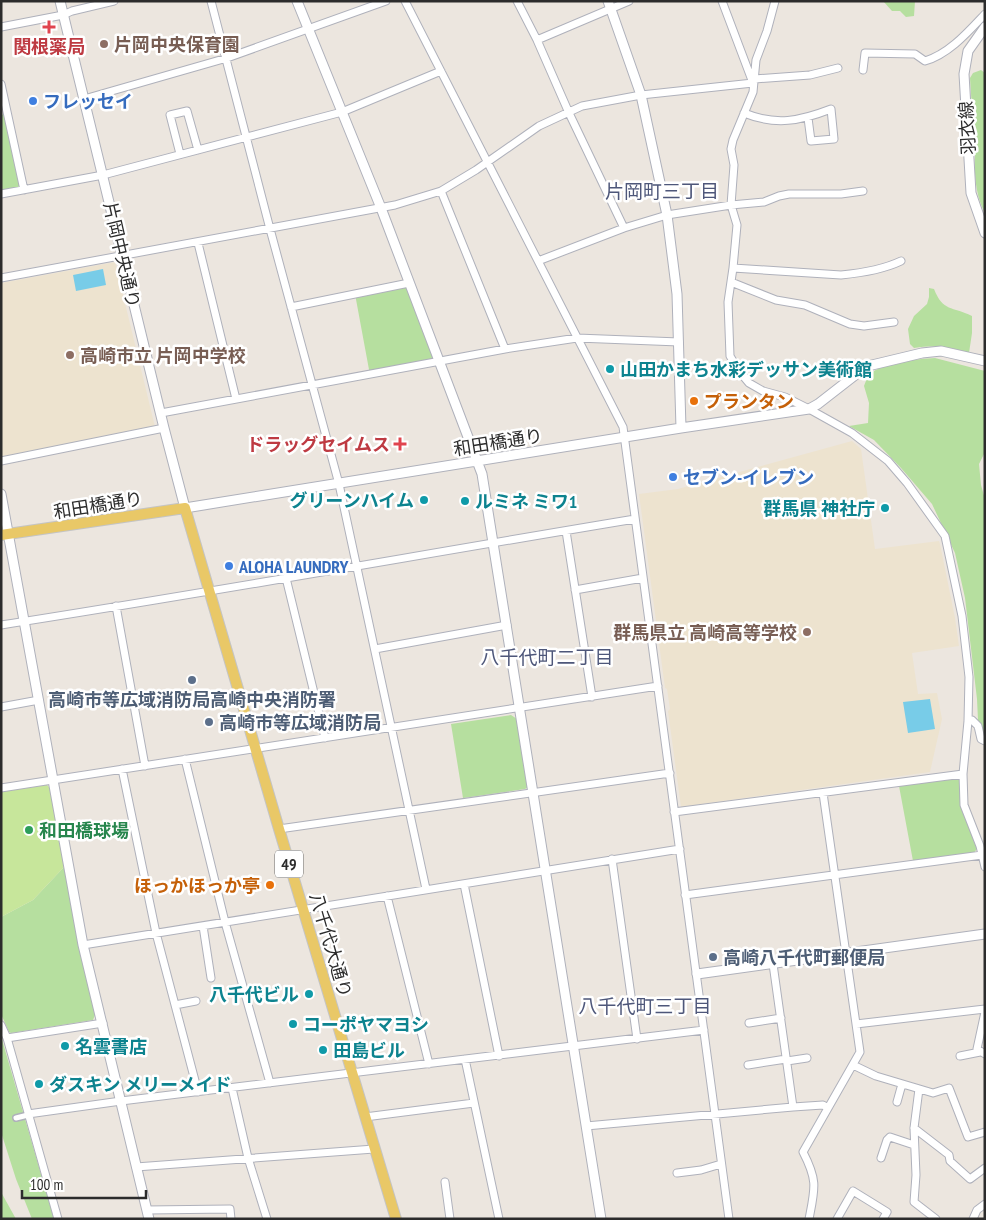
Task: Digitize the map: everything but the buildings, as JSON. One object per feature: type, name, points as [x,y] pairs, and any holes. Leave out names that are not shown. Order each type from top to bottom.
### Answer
[{"type":"main road","name":"和田橋通り","points":[[5,535],[185,508]]},
{"type":"main road","name":"八千代大通り","points":[[185,508],[396,1219]]},
{"type":"street","name":"片岡中央通り","points":[[60,1],[185,508]]},
{"type":"street","points":[[1,27],[63,15],[114,1]]},
{"type":"street","points":[[211,1],[270,229],[340,484],[426,889]]},
{"type":"street","points":[[297,1],[381,208],[482,474],[601,1219]]},
{"type":"street","points":[[84,100],[227,58],[386,1]]},
{"type":"street","points":[[404,1],[623,427],[729,1219]]},
{"type":"street","points":[[517,1],[624,228]]},
{"type":"street","points":[[537,40],[609,5],[629,1]]},
{"type":"street","points":[[722,1],[754,81]]},
{"type":"street","points":[[775,1],[767,31],[756,60],[753,92],[733,140],[734,165],[731,205],[737,225],[728,302],[730,356],[749,383],[763,391],[785,397],[852,433],[888,461],[907,483],[945,536],[962,616],[969,677],[968,721],[963,774],[964,808],[976,833],[985,867]]},
{"type":"street","points":[[609,5],[640,95],[667,215],[677,294],[681,428]]},
{"type":"street","points":[[863,70],[865,52],[915,54],[925,61],[937,58],[967,33],[985,14]]},
{"type":"street","name":"羽衣線","points":[[985,27],[968,51],[964,74],[971,192],[985,233]]},
{"type":"street","points":[[1,278],[381,208],[441,191],[488,162],[539,126],[582,106],[640,95],[810,75],[838,68]]},
{"type":"street","points":[[1,194],[103,174],[342,112],[441,71]]},
{"type":"street","points":[[1,84],[24,190]]},
{"type":"street","points":[[744,113],[760,119],[774,121],[808,118],[832,108],[834,139],[811,141],[808,118]]},
{"type":"street","points":[[180,154],[170,115],[187,111],[198,150]]},
{"type":"street","points":[[441,191],[505,349]]},
{"type":"street","points":[[538,261],[624,228],[667,215],[764,202],[789,194],[841,194],[863,191]]},
{"type":"street","points":[[198,243],[236,399]]},
{"type":"street","points":[[733,268],[858,274],[887,268],[901,261]]},
{"type":"street","points":[[731,282],[776,300],[805,305],[850,324],[864,326],[894,322]]},
{"type":"street","points":[[291,307],[409,283]]},
{"type":"street","points":[[161,413],[505,349],[577,338],[679,342]]},
{"type":"street","name":"和田橋通り","points":[[185,508],[809,409],[863,369],[872,365],[922,353],[941,351],[985,361]]},
{"type":"street","points":[[1,461],[164,428]]},
{"type":"street","points":[[1,494],[5,535],[25,621],[83,945],[148,1214],[230,1209],[231,1219]]},
{"type":"street","points":[[1,625],[209,592],[635,519]]},
{"type":"street","points":[[566,531],[592,697]]},
{"type":"street","points":[[286,578],[325,738]]},
{"type":"street","points":[[575,590],[643,578]]},
{"type":"street","points":[[116,606],[145,766]]},
{"type":"street","points":[[375,648],[507,625]]},
{"type":"street","points":[[1,788],[658,686]]},
{"type":"street","points":[[1,707],[39,700]]},
{"type":"street","points":[[968,721],[972,720],[978,726],[981,739],[985,741]]},
{"type":"street","points":[[185,759],[225,922],[270,1083]]},
{"type":"street","points":[[122,769],[156,933],[198,1092]]},
{"type":"street","points":[[279,829],[670,773]]},
{"type":"street","points":[[674,812],[963,774]]},
{"type":"street","points":[[809,1219],[815,1185],[810,1165],[803,1152],[860,1052],[823,793]]},
{"type":"street","points":[[83,945],[680,849]]},
{"type":"street","points":[[686,895],[982,855]]},
{"type":"street","points":[[612,859],[637,1039]]},
{"type":"street","points":[[464,884],[499,1056]]},
{"type":"street","points":[[387,896],[429,1064]]},
{"type":"street","points":[[203,926],[211,978]]},
{"type":"street","points":[[697,974],[985,934]]},
{"type":"street","points":[[773,964],[793,1107]]},
{"type":"street","points":[[175,1005],[196,1001]]},
{"type":"street","points":[[856,1024],[985,1011],[977,1050],[983,1053]]},
{"type":"street","points":[[749,1023],[781,1018]]},
{"type":"street","points":[[7,1038],[103,1023]]},
{"type":"street","points":[[1,1025],[7,1038],[58,1219]]},
{"type":"street","points":[[16,1118],[121,1101],[704,1030]]},
{"type":"street","points":[[960,1056],[983,1053]]},
{"type":"street","points":[[748,1064],[808,1058]]},
{"type":"street","points":[[465,1059],[499,1219]]},
{"type":"street","points":[[853,1065],[876,1076],[933,1093],[949,1088],[968,1137],[985,1132]]},
{"type":"street","points":[[897,1102],[902,1084]]},
{"type":"street","points":[[232,1088],[248,1158],[267,1219]]},
{"type":"street","points":[[919,1089],[914,1128],[916,1176],[914,1202],[924,1215],[936,1219]]},
{"type":"street","points":[[365,1117],[474,1103]]},
{"type":"street","points":[[586,1126],[793,1107],[824,1105],[828,1108]]},
{"type":"street","points":[[914,1128],[948,1155],[950,1161],[970,1179],[985,1168]]},
{"type":"street","points":[[881,1158],[887,1140],[890,1137],[914,1145]]},
{"type":"street","points":[[136,1166],[374,1148]]},
{"type":"street","points":[[677,1173],[701,1170],[721,1164]]},
{"type":"street","points":[[445,1182],[450,1219]]},
{"type":"street","points":[[837,1219],[853,1191],[887,1212],[883,1219]]},
{"type":"street","points":[[973,1219],[979,1207],[985,1204]]},
{"type":"shaded area","name":"高崎市立 片岡中学校","points":[[115,262],[155,427],[1,458],[1,283]]},
{"type":"shaded area","name":"群馬県立 高崎高等学校","points":[[852,441],[861,449],[875,549],[939,541],[940,544],[959,646],[912,653],[918,694],[937,693],[942,719],[930,772],[681,807],[668,711],[670,709],[667,689],[665,688],[639,494],[678,489]]},
{"type":"green space","points":[[883,1],[915,1],[914,16],[906,17],[900,11],[892,11]]},
{"type":"green space","points":[[981,70],[985,73],[985,213],[975,178],[970,78],[973,73]]},
{"type":"green space","points":[[5,114],[21,184],[18,187],[1,190],[1,115]]},
{"type":"green space","points":[[409,283],[441,362],[370,375],[355,294]]},
{"type":"green space","points":[[929,288],[934,289],[941,302],[945,305],[972,316],[969,353],[942,347],[914,348],[910,344],[908,329],[914,316],[927,304]]},
{"type":"green space","points":[[935,358],[985,371],[985,452],[979,464],[981,485],[985,499],[985,738],[978,720],[965,598],[955,553],[932,504],[874,440],[849,426],[868,423],[869,403],[864,386],[869,375],[891,364]]},
{"type":"green space","points":[[511,715],[517,719],[528,787],[463,798],[451,724]]},
{"type":"green space","points":[[957,778],[960,781],[962,811],[978,847],[974,853],[913,861],[899,786]]},
{"type":"green space","name":"和田橋球場","points":[[47,785],[50,788],[64,867],[33,900],[1,917],[1,792]]},
{"type":"green space","points":[[64,867],[95,1015],[93,1020],[11,1033],[1,1014],[1,917],[33,900]]},
{"type":"green space","points":[[1,1036],[54,1219],[32,1219],[16,1179],[1,1132]]},
{"type":"green space","points":[[1,1192],[16,1219],[1,1219]]},
{"type":"water","points":[[103,269],[106,285],[76,291],[73,275]]},
{"type":"water","points":[[930,699],[935,729],[908,733],[903,702]]},
{"type":"place","name":"関根薬局","points":[[49,27]]},
{"type":"place","name":"片岡中央保育園","points":[[104,44]]},
{"type":"place","name":"フレッセイ","points":[[33,101]]},
{"type":"place","name":"高崎市立 片岡中学校","points":[[70,355]]},
{"type":"place","name":"山田かまち水彩デッサン美術館","points":[[610,369]]},
{"type":"place","name":"プランタン","points":[[694,401]]},
{"type":"place","name":"ドラッグセイムス","points":[[400,444]]},
{"type":"place","name":"セブン-イレブン","points":[[673,477]]},
{"type":"place","name":"グリーンハイム","points":[[424,500]]},
{"type":"place","name":"ルミネ ミワ1","points":[[465,501]]},
{"type":"place","name":"群馬県 神社庁","points":[[885,508]]},
{"type":"place","name":"ALOHA LAUNDRY","points":[[229,566]]},
{"type":"place","name":"群馬県立 高崎高等学校","points":[[807,632]]},
{"type":"place","name":"高崎市等広域消防局高崎中央消防署","points":[[192,680]]},
{"type":"place","name":"高崎市等広域消防局","points":[[209,722]]},
{"type":"place","name":"和田橋球場","points":[[29,830]]},
{"type":"place","name":"ほっかほっか亭","points":[[270,885]]},
{"type":"place","name":"高崎八千代町郵便局","points":[[713,957]]},
{"type":"place","name":"八千代ビル","points":[[309,994]]},
{"type":"place","name":"コーポヤマヨシ","points":[[293,1024]]},
{"type":"place","name":"名雲書店","points":[[65,1046]]},
{"type":"place","name":"田島ビル","points":[[323,1050]]},
{"type":"place","name":"ダスキン メリーメイド","points":[[39,1084]]},
{"type":"district","name":"片岡町三丁目","points":[[662,191]]},
{"type":"district","name":"八千代町二丁目","points":[[547,657]]},
{"type":"district","name":"八千代町三丁目","points":[[645,1006]]}]
